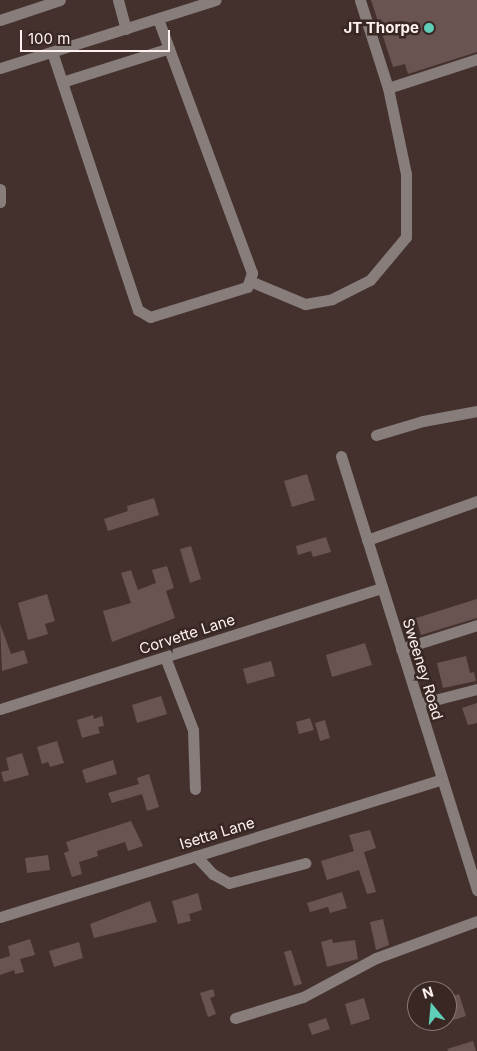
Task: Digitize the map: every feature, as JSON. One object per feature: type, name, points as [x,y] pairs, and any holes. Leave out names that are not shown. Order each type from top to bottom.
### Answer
[{"type":"street","points":[[0,20],[60,0]]},
{"type":"street","points":[[118,0],[126,29]]},
{"type":"street","points":[[0,68],[216,0]]},
{"type":"street","points":[[250,281],[305,304],[332,298],[370,280],[406,236],[406,174],[388,88],[360,0]]},
{"type":"street","points":[[52,52],[138,310],[150,317],[247,287],[252,274],[158,19]]},
{"type":"street","points":[[62,82],[169,48]]},
{"type":"street","points":[[388,88],[477,59]]},
{"type":"street","points":[[0,189],[0,202]]},
{"type":"street","points":[[376,435],[423,421],[477,411]]},
{"type":"street","name":"Sweeney Road","points":[[341,456],[477,890]]},
{"type":"street","points":[[368,540],[477,501]]},
{"type":"street","name":"Corvette Lane","points":[[0,709],[382,588]]},
{"type":"street","points":[[401,649],[477,626]]},
{"type":"street","points":[[165,657],[192,730],[195,789]]},
{"type":"street","points":[[419,704],[477,689]]},
{"type":"street","name":"Isetta Lane","points":[[0,916],[442,779]]},
{"type":"street","points":[[196,856],[212,874],[229,883],[305,863]]},
{"type":"street","points":[[234,1018],[303,997],[376,958],[477,921]]},
{"type":"building","name":"JT Thorpe","points":[[371,0],[477,0],[477,52],[408,74],[405,64],[393,67]]},
{"type":"building","points":[[307,474],[315,500],[292,507],[284,481]]},
{"type":"building","points":[[154,498],[159,515],[108,531],[104,519],[128,511],[127,506]]},
{"type":"building","points":[[326,537],[331,552],[313,557],[311,551],[298,555],[296,546]]},
{"type":"building","points":[[191,546],[201,579],[190,583],[180,549]]},
{"type":"building","points":[[167,566],[174,588],[166,591],[175,618],[112,642],[103,611],[131,603],[121,573],[131,570],[138,590],[156,583],[152,570]]},
{"type":"building","points":[[47,594],[55,621],[45,624],[48,634],[28,640],[18,603]]},
{"type":"building","points":[[477,599],[477,618],[421,635],[416,618]]},
{"type":"building","points":[[0,624],[11,654],[24,650],[28,663],[2,671]]},
{"type":"building","points":[[365,643],[372,665],[332,677],[326,655]]},
{"type":"building","points":[[466,656],[470,673],[474,672],[476,681],[443,688],[437,663]]},
{"type":"building","points":[[271,661],[275,676],[247,684],[243,669]]},
{"type":"building","points":[[161,696],[167,714],[137,723],[132,705]]},
{"type":"building","points":[[477,703],[477,723],[468,725],[462,708]]},
{"type":"building","points":[[93,715],[94,719],[102,716],[104,726],[98,727],[100,733],[82,738],[77,720]]},
{"type":"building","points":[[310,718],[314,730],[299,734],[296,722]]},
{"type":"building","points":[[325,720],[330,738],[320,741],[315,723]]},
{"type":"building","points":[[57,741],[64,763],[50,767],[48,762],[42,764],[37,747]]},
{"type":"building","points":[[22,753],[29,775],[4,782],[1,772],[9,770],[6,758]]},
{"type":"building","points":[[113,760],[117,774],[86,783],[82,770]]},
{"type":"building","points":[[149,774],[159,807],[147,811],[142,794],[112,803],[108,793],[139,784],[137,778]]},
{"type":"building","points":[[131,821],[143,846],[128,851],[125,842],[97,851],[98,856],[79,862],[82,874],[72,877],[64,853],[69,851],[66,842]]},
{"type":"building","points":[[370,830],[376,848],[364,852],[376,892],[367,894],[359,870],[327,880],[321,861],[354,851],[349,835]]},
{"type":"building","points":[[48,855],[50,870],[27,873],[25,858]]},
{"type":"building","points":[[342,892],[347,908],[330,913],[328,907],[310,912],[307,903]]},
{"type":"building","points":[[198,893],[202,910],[189,914],[191,921],[178,924],[172,901]]},
{"type":"building","points":[[150,901],[157,922],[94,938],[90,924]]},
{"type":"building","points":[[383,919],[389,945],[376,950],[370,922]]},
{"type":"building","points":[[30,939],[35,955],[20,959],[24,972],[15,974],[14,970],[0,975],[0,959],[10,956],[8,946]]},
{"type":"building","points":[[332,939],[333,943],[355,940],[358,959],[327,967],[321,942]]},
{"type":"building","points":[[79,942],[83,958],[54,967],[49,951]]},
{"type":"building","points":[[291,950],[302,984],[294,986],[284,952]]},
{"type":"building","points":[[213,989],[215,996],[210,998],[216,1014],[208,1017],[200,993]]},
{"type":"building","points":[[459,994],[466,1016],[457,1019],[457,995]]},
{"type":"building","points":[[364,998],[370,1019],[351,1025],[345,1004]]},
{"type":"building","points":[[326,1018],[330,1029],[312,1035],[308,1024]]},
{"type":"building","points":[[473,1041],[476,1051],[448,1051],[447,1049]]},
{"type":"place","name":"JT Thorpe","points":[[429,28]]}]
